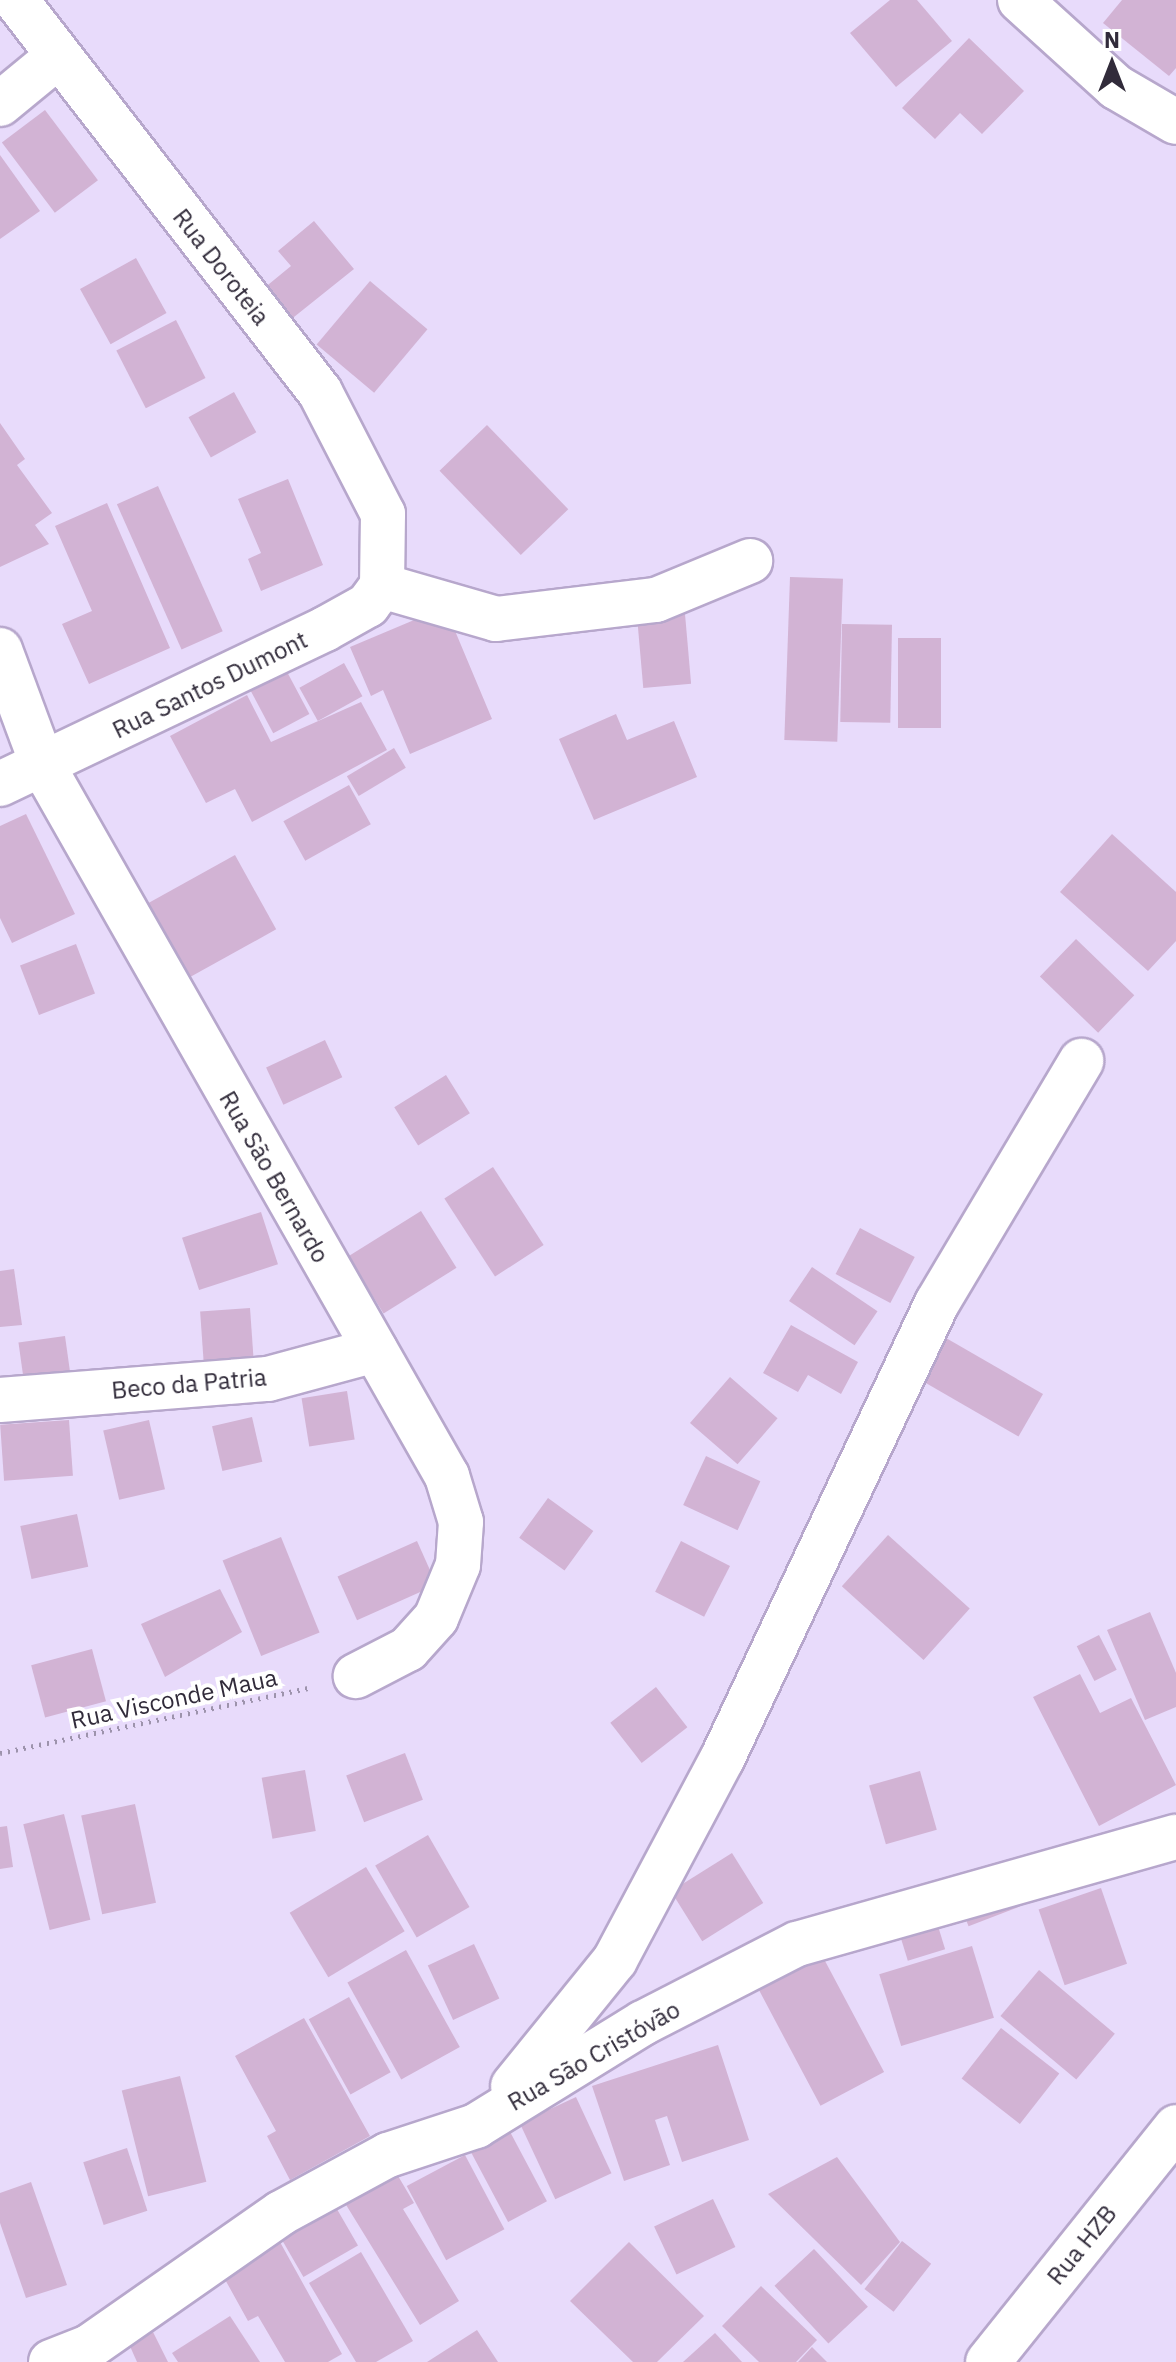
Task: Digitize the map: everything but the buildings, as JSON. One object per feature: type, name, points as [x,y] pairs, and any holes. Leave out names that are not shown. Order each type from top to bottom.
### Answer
[{"type":"street","name":"Rua Doroteia","points":[[16,0],[56,58],[320,392],[383,514],[381,570]]},
{"type":"street","points":[[1020,0],[1116,87],[1176,122]]},
{"type":"street","points":[[0,104],[56,58]]},
{"type":"street","points":[[381,570],[496,619],[656,600],[750,561]]},
{"type":"street","name":"Rua Santos Dumont","points":[[0,784],[325,629],[368,605],[381,570]]},
{"type":"street","name":"Rua São Bernardo","points":[[0,650],[43,766],[447,1476],[461,1522],[458,1565],[436,1618],[408,1649],[356,1676]]},
{"type":"street","points":[[476,2126],[548,2049],[615,1960],[722,1759],[937,1303],[1081,1061]]},
{"type":"street","name":"Beco da Patria","points":[[0,1400],[268,1379],[375,1350]]},
{"type":"street","name":"Rua São Cristóvão","points":[[51,2362],[89,2347],[281,2213],[388,2155],[476,2126],[643,2023],[797,1944],[1176,1837]]},
{"type":"street","name":"Rua HZB","points":[[988,2362],[1176,2127]]},
{"type":"path","name":"Rua Visconde Maua","points":[[0,1753],[180,1721],[356,1676]]}]
